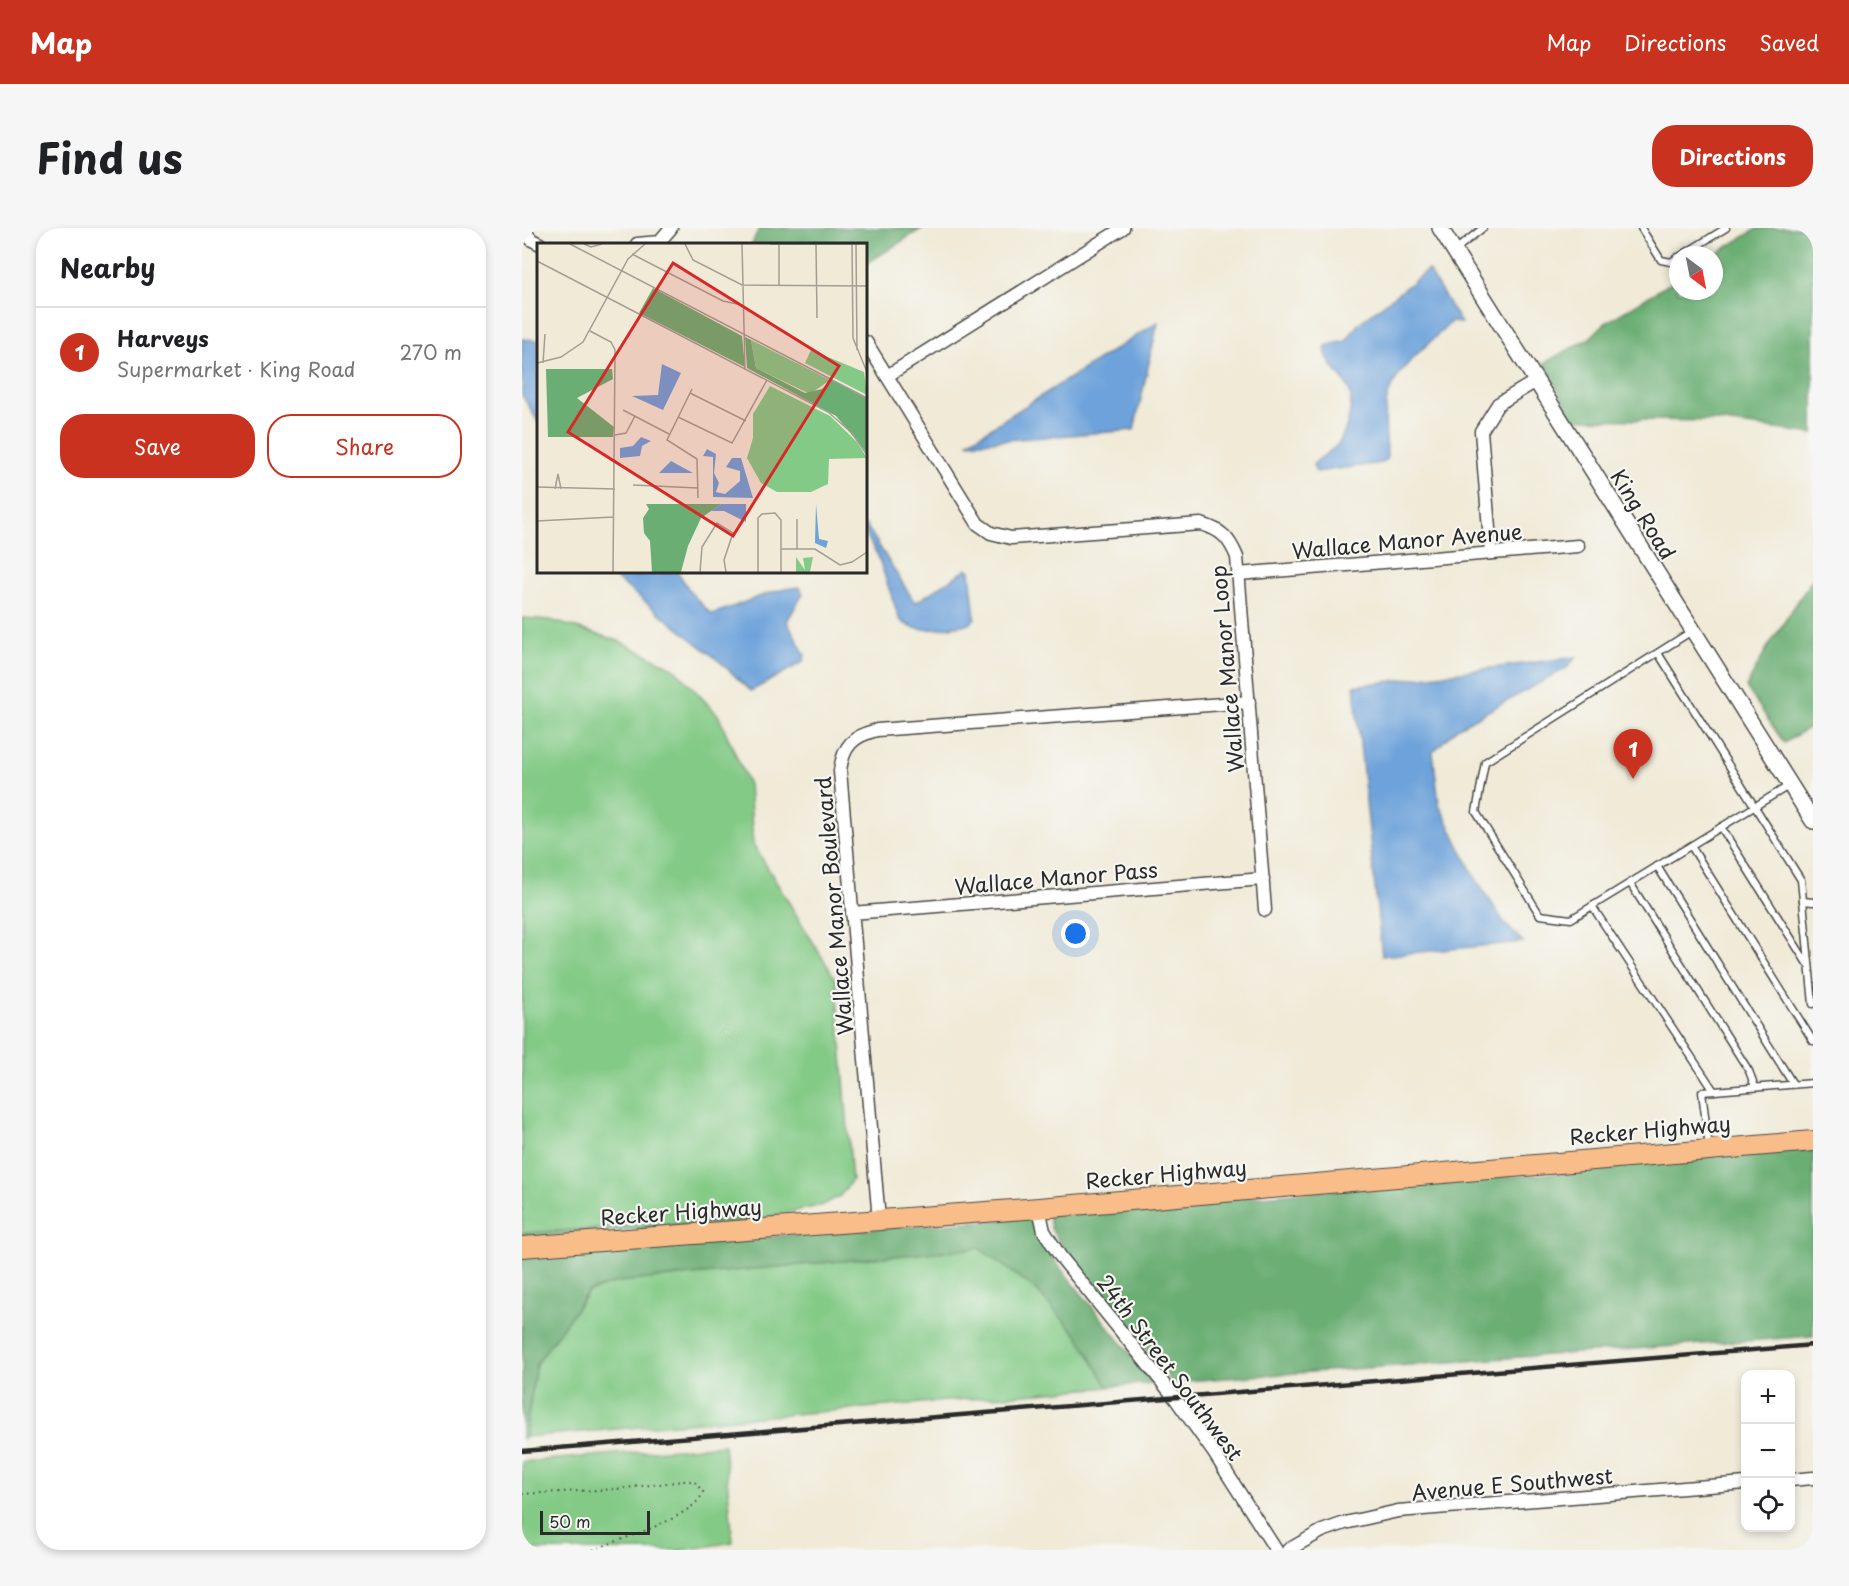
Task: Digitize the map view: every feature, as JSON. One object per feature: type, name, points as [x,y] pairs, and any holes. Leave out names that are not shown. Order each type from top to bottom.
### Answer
[{"type":"main road","name":"Recker Highway","points":[[522,1246],[1039,1208],[1709,1148],[1813,1141]]},
{"type":"street","points":[[648,243],[659,242],[671,228]]},
{"type":"street","points":[[887,376],[1123,228]]},
{"type":"street","name":"King Road","points":[[1440,228],[1813,821]]},
{"type":"street","points":[[522,229],[538,243]]},
{"type":"street","name":"Wallace Manor Loop","points":[[867,344],[978,524],[991,533],[1011,538],[1201,524],[1217,528],[1226,536],[1237,557],[1265,910]]},
{"type":"street","points":[[1491,553],[1481,431],[1498,404],[1536,381]]},
{"type":"street","name":"Wallace Manor Avenue","points":[[1238,574],[1578,546]]},
{"type":"street","name":"Wallace Manor Boulevard","points":[[879,1220],[840,771],[842,753],[859,735],[877,730],[1249,702]]},
{"type":"street","name":"Wallace Manor Pass","points":[[852,913],[1263,879]]},
{"type":"street","name":"24th Street Southwest","points":[[1039,1208],[1044,1231],[1060,1256],[1175,1398],[1214,1453],[1276,1550]]},
{"type":"street","points":[[1795,1480],[1813,1478]]},
{"type":"street","name":"Avenue E Southwest","points":[[1288,1550],[1338,1526],[1371,1515],[1398,1511],[1741,1483]]},
{"type":"lane","points":[[1455,251],[1483,228]]},
{"type":"lane","points":[[1641,228],[1661,260],[1669,262]]},
{"type":"lane","points":[[1696,246],[1726,228]]},
{"type":"lane","points":[[1693,631],[1485,762],[1476,812],[1540,915],[1571,919],[1790,785]]},
{"type":"lane","points":[[1658,653],[1801,880],[1813,1004]]},
{"type":"lane","points":[[1721,827],[1809,968]]},
{"type":"lane","points":[[1691,846],[1813,1041]]},
{"type":"lane","points":[[1657,866],[1785,1067],[1793,1084]]},
{"type":"lane","points":[[1630,883],[1749,1071],[1755,1087]]},
{"type":"lane","points":[[1803,900],[1813,902]]},
{"type":"lane","points":[[1592,906],[1714,1091]]},
{"type":"lane","points":[[1709,1148],[1702,1092],[1813,1083]]},
{"type":"path","points":[[522,1494],[616,1489],[684,1481],[694,1481],[703,1492],[698,1502],[682,1514],[593,1550]]},
{"type":"green space","points":[[759,228],[923,228],[867,263],[867,243],[752,243]]},
{"type":"green space","points":[[1758,228],[1813,228],[1813,434],[1717,421],[1573,419],[1544,363],[1590,338],[1604,324],[1669,284],[1669,300],[1723,300],[1723,249]]},
{"type":"green space","points":[[1813,578],[1813,725],[1784,743],[1746,687],[1766,650]]},
{"type":"green space","points":[[522,618],[550,620],[619,641],[674,668],[718,715],[749,785],[753,844],[836,980],[852,1180],[840,1196],[823,1205],[752,1220],[522,1233]]},
{"type":"green space","points":[[1813,1149],[1813,1336],[1172,1382],[1066,1252],[1051,1229],[1048,1215],[1362,1187],[1617,1169],[1618,1164]]},
{"type":"green space","points":[[1033,1217],[1037,1235],[1054,1260],[1154,1383],[1108,1387],[1078,1336],[1034,1288],[979,1248],[617,1282],[588,1292],[536,1364],[525,1437],[522,1439],[522,1255]]},
{"type":"green space","points":[[798,1218],[522,1238],[522,1233]]},
{"type":"green space","points":[[979,1248],[1034,1288],[1079,1336],[1108,1387],[525,1437],[536,1364],[588,1292],[617,1282]]},
{"type":"green space","points":[[724,1445],[733,1542],[685,1550],[522,1550],[522,1462]]},
{"type":"water","points":[[1428,270],[1461,323],[1451,322],[1416,355],[1394,383],[1389,393],[1386,409],[1387,459],[1382,463],[1316,472],[1313,465],[1336,446],[1341,438],[1347,423],[1351,398],[1347,385],[1331,364],[1325,349],[1328,345],[1346,341],[1358,324]]},
{"type":"water","points":[[1158,322],[1134,430],[967,443]]},
{"type":"water","points":[[522,339],[537,340],[537,420],[522,395]]},
{"type":"water","points":[[867,527],[915,603],[967,569],[970,571],[975,618],[970,624],[932,629],[913,628],[905,624],[899,618],[878,556],[867,537]]},
{"type":"water","points":[[609,573],[679,573],[691,593],[711,614],[777,591],[800,587],[803,594],[787,621],[805,655],[803,662],[751,691],[719,661]]},
{"type":"water","points":[[1576,657],[1567,668],[1457,728],[1433,752],[1439,804],[1473,874],[1505,924],[1523,942],[1382,956],[1354,686]]},
{"type":"railway","points":[[522,1451],[1813,1345]]},
{"type":"place","name":"Harveys","points":[[1633,779]]}]
